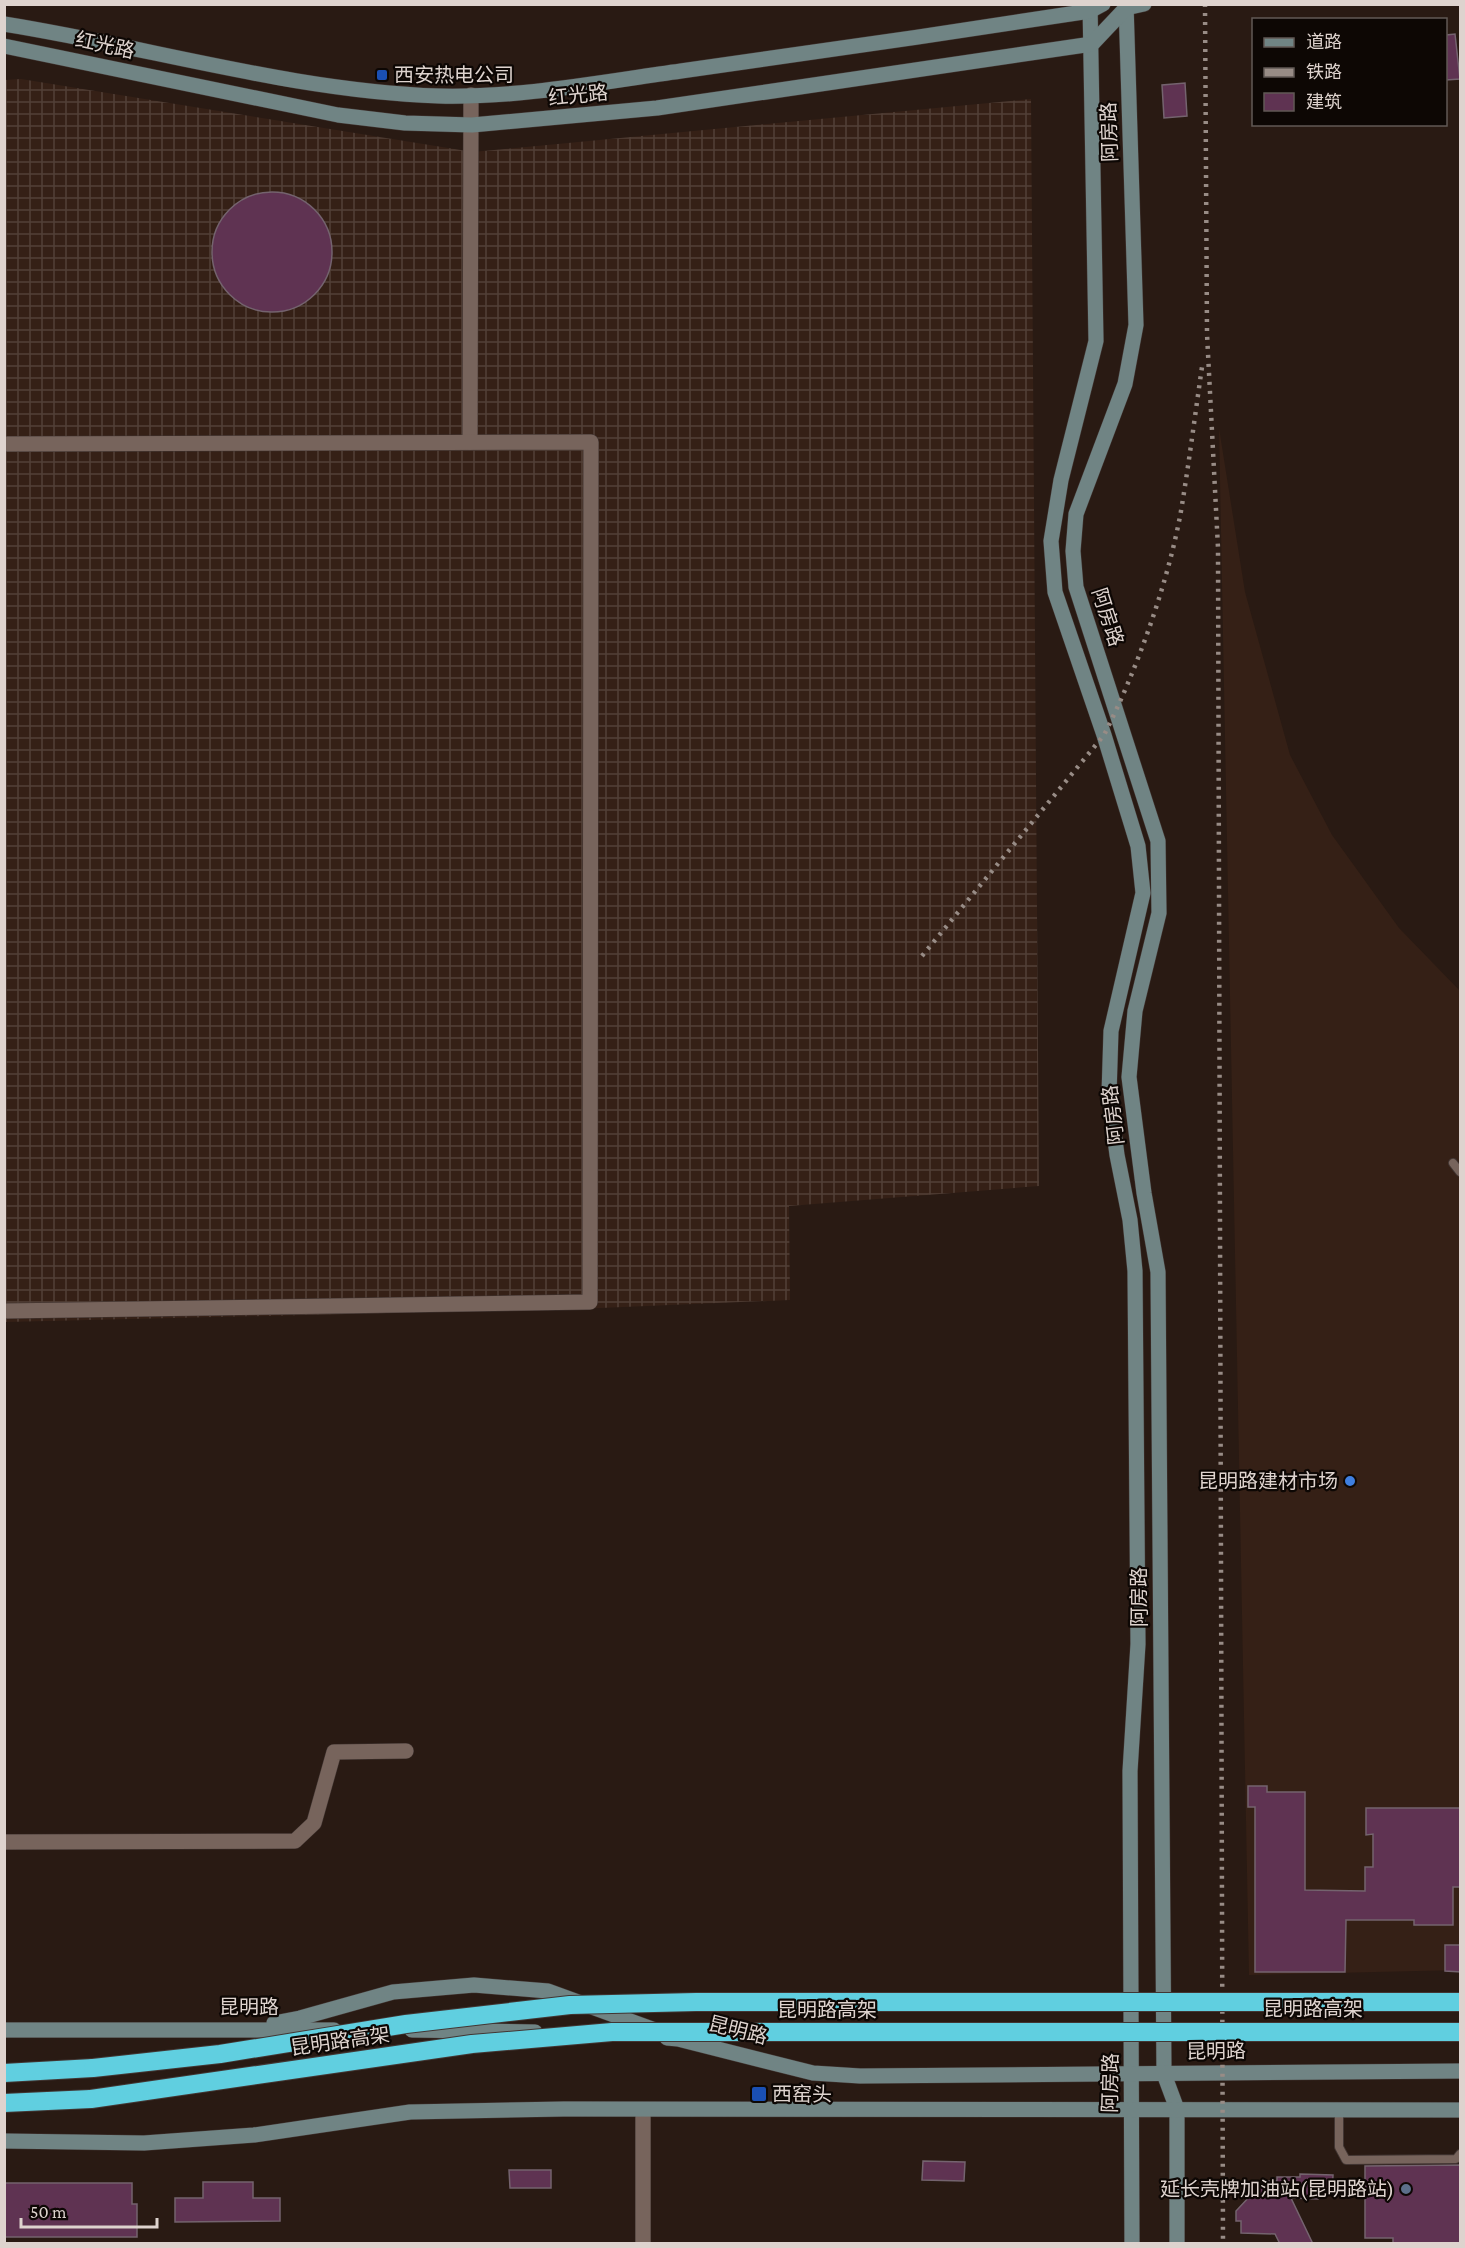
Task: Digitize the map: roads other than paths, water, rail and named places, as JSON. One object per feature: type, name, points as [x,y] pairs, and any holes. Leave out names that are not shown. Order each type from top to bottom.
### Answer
[{"type":"highway","name":"昆明路高架","points":[[4,2073],[93,2068],[220,2054],[406,2024],[570,2005],[696,2002],[1461,2002]]},
{"type":"highway","name":"昆明路高架","points":[[4,2103],[91,2099],[472,2044],[612,2032],[1461,2032]]},
{"type":"main road","points":[[1092,44],[1126,6],[1144,4]]},
{"type":"main road","name":"阿房路","points":[[1126,6],[1136,324],[1125,384],[1076,514],[1073,551],[1076,587],[1158,841],[1159,912],[1135,1011],[1128,1077],[1144,1193],[1158,1272],[1164,2074],[1177,2109],[1177,2244]]},
{"type":"main road","name":"阿房路","points":[[1094,7],[1092,44],[1096,341],[1061,480],[1051,541],[1055,592],[1104,735],[1138,846],[1143,893],[1111,1031],[1109,1094],[1117,1155],[1130,1220],[1135,1271],[1138,1644],[1130,1770],[1132,2244]]},
{"type":"main road","name":"红光路","points":[[4,24],[346,89],[395,94],[471,95],[549,88],[867,46],[1094,7]]},
{"type":"main road","name":"红光路","points":[[4,46],[338,115],[405,123],[472,125],[657,108],[1092,44]]},
{"type":"main road","points":[[236,2030],[300,2018],[393,1992],[474,1985],[548,1991],[678,2039]]},
{"type":"main road","name":"昆明路","points":[[4,2030],[501,2031],[678,2039],[813,2073],[860,2076],[1461,2071]]},
{"type":"main road","points":[[4,2141],[144,2143],[254,2135],[410,2112],[1461,2110]]},
{"type":"street","points":[[470,442],[471,95]]},
{"type":"street","points":[[4,444],[591,442],[590,1302],[4,1311]]},
{"type":"street","points":[[4,1842],[295,1841],[314,1823],[334,1752],[406,1751]]},
{"type":"street","points":[[643,2110],[643,2244]]},
{"type":"lane","points":[[1453,1163],[1461,1172]]},
{"type":"lane","points":[[1339,2110],[1339,2146],[1346,2160],[1456,2159],[1461,2154]]},
{"type":"railway","points":[[1205,4],[1207,334],[1218,548],[1223,2244]]},
{"type":"railway","points":[[922,956],[1104,735],[1116,710],[1150,626],[1168,567],[1181,511],[1202,367]]},
{"type":"place","name":"西安热电公司","points":[[382,75]]},
{"type":"place","name":"昆明路建材市场","points":[[1350,1481]]},
{"type":"place","name":"西窑头","points":[[759,2094]]},
{"type":"place","name":"延长壳牌加油站(昆明路站)","points":[[1406,2189]]}]
